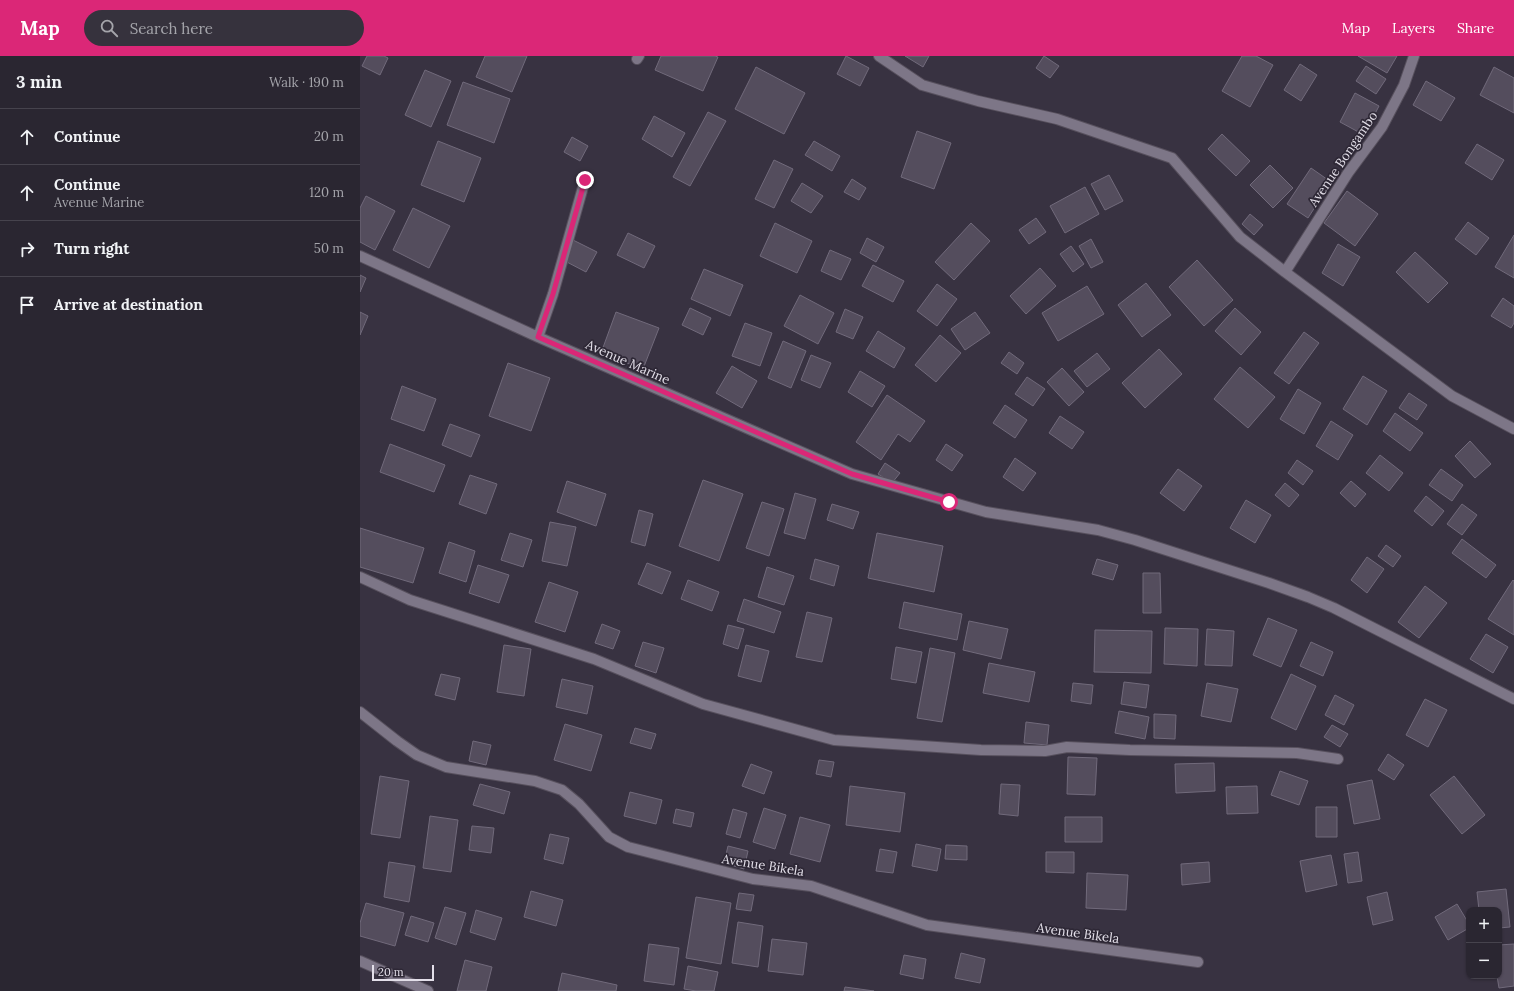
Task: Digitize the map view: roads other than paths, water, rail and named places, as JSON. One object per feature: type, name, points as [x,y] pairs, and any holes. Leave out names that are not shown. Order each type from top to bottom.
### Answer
[{"type":"street","points":[[879,56],[922,85],[978,101],[1057,119],[1172,158],[1240,237],[1452,396],[1514,429]]},
{"type":"street","name":"Avenue Bongambo","points":[[1285,272],[1348,173],[1382,126],[1404,85],[1414,56]]},
{"type":"street","points":[[538,337],[553,294],[585,180]]},
{"type":"street","name":"Avenue Marine","points":[[360,256],[538,337],[852,474],[986,512],[1098,530],[1142,542],[1269,583],[1334,608],[1514,699]]},
{"type":"street","points":[[360,577],[410,600],[594,659],[703,704],[834,740],[981,750],[1045,751],[1067,747],[1130,750],[1297,753],[1338,760]]},
{"type":"street","name":"Avenue Bikela","points":[[360,712],[417,755],[446,767],[535,781],[562,790],[579,804],[609,837],[628,847],[753,879],[811,886],[927,925],[1198,962]]},
{"type":"street","points":[[360,961],[428,991]]}]
